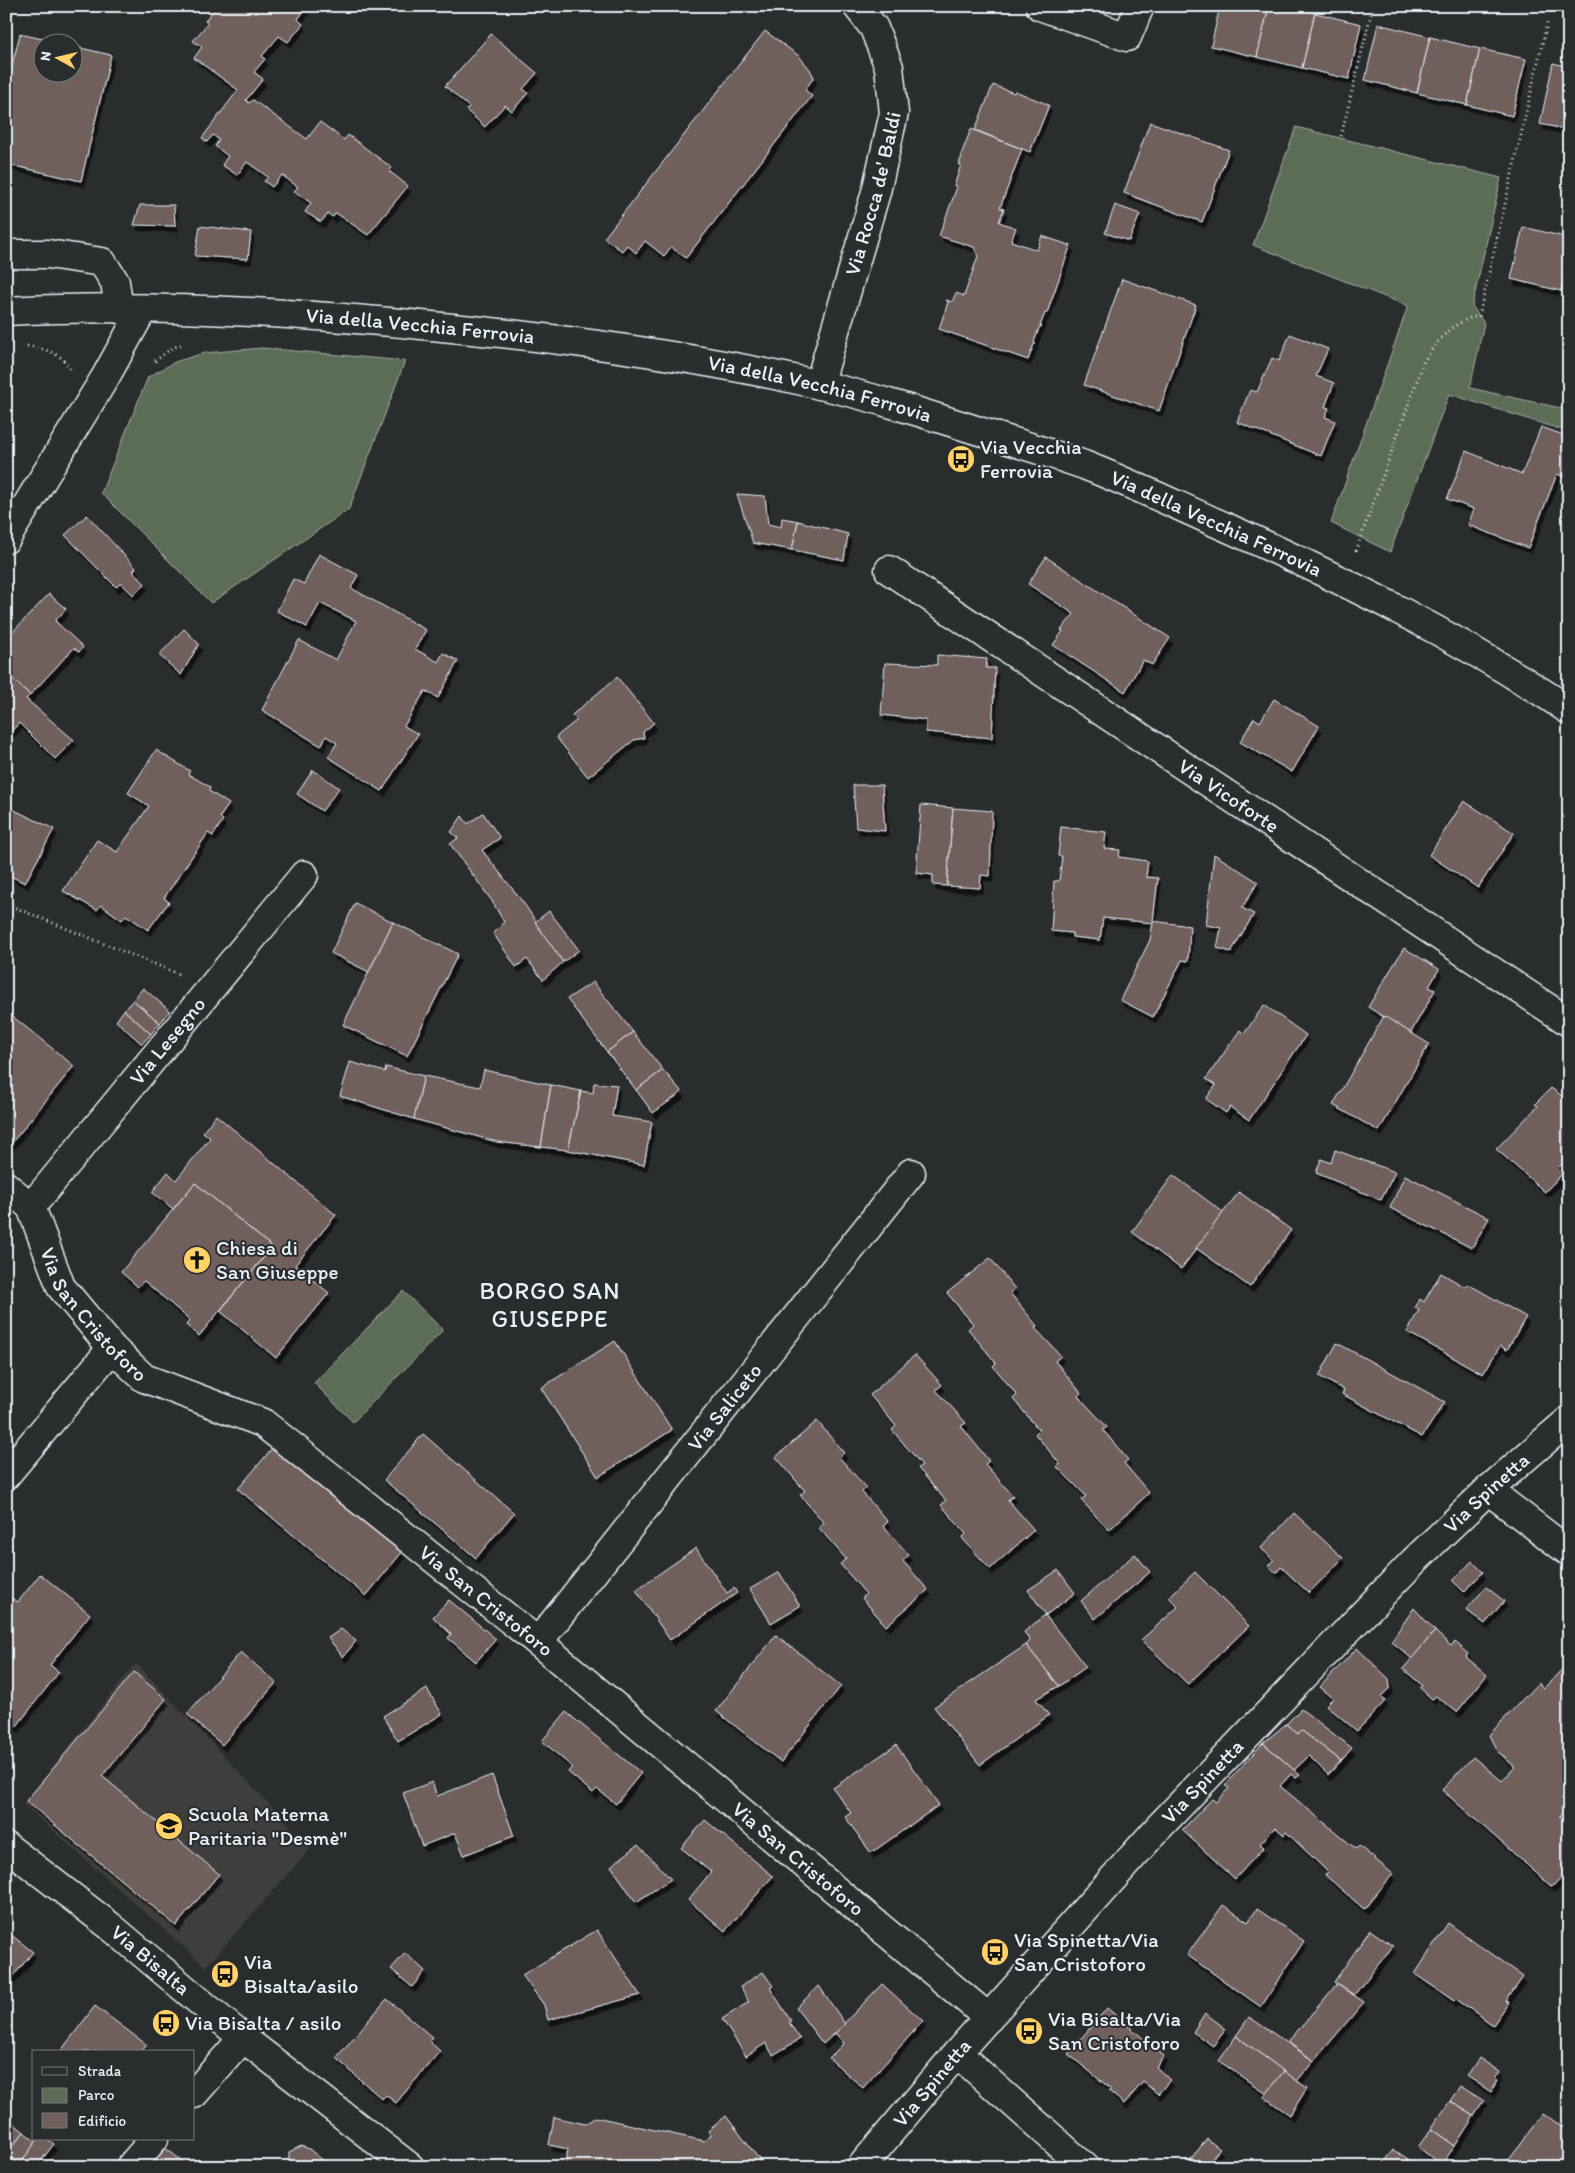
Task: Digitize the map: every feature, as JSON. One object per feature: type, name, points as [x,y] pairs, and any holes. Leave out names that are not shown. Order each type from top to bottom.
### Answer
[{"type":"street","name":"Via Rocca de' Baldi","points":[[819,385],[876,192],[894,113],[889,67],[874,28],[857,6]]},
{"type":"street","points":[[1040,6],[1127,38],[1140,6]]},
{"type":"street","points":[[6,254],[48,254],[102,262],[131,309],[106,376],[6,539]]},
{"type":"street","name":"Via della Vecchia Ferrovia","points":[[6,312],[48,309],[256,311],[381,320],[517,334],[725,364],[819,385],[965,426],[1081,464],[1116,478],[1307,564],[1390,604],[1530,685],[1569,710]]},
{"type":"street","name":"Via Vicoforte","points":[[889,570],[1569,1022]]},
{"type":"street","name":"Via Lesegno","points":[[32,1207],[304,875]]},
{"type":"street","name":"Via Saliceto","points":[[538,1642],[911,1174]]},
{"type":"street","points":[[6,1186],[32,1207]]},
{"type":"street","name":"Via San Cristoforo","points":[[32,1207],[61,1287],[112,1348],[144,1378],[263,1423],[538,1642],[989,2018]]},
{"type":"street","points":[[6,1475],[112,1348]]},
{"type":"street","name":"Via Spinetta","points":[[861,2167],[957,2053],[1159,1827],[1414,1561],[1488,1490],[1569,1420]]},
{"type":"street","points":[[1488,1490],[1569,1552]]},
{"type":"street","name":"Via Bisalta","points":[[6,1846],[110,1926],[243,2038],[410,2167]]},
{"type":"street","points":[[195,2093],[243,2038]]},
{"type":"street","points":[[957,2053],[1085,2167]]},
{"type":"street","points":[[130,2167],[153,2140]]},
{"type":"path","points":[[1341,136],[1373,6]]},
{"type":"path","points":[[1361,542],[1424,361],[1441,335],[1458,323],[1479,316],[1547,23]]},
{"type":"path","points":[[149,367],[172,348],[188,343]]},
{"type":"path","points":[[24,346],[51,351],[66,362],[71,370]]},
{"type":"path","points":[[6,904],[212,987]]},
{"type":"shaded area","name":"Scuola Materna Paritaria \"Desmè\"","points":[[136,1663],[311,1848],[206,1967],[23,1804]]},
{"type":"green space","points":[[1296,127],[1501,178],[1472,306],[1484,323],[1470,388],[1569,410],[1569,432],[1449,394],[1390,552],[1331,523],[1408,306],[1253,245]]},
{"type":"green space","points":[[262,348],[405,361],[349,509],[211,603],[101,493],[148,377],[175,362],[204,353]]},
{"type":"green space","points":[[403,1291],[443,1330],[353,1422],[314,1383]]},
{"type":"building","points":[[217,6],[307,7],[298,19],[303,24],[288,42],[279,36],[262,56],[265,59],[254,72],[263,79],[246,100],[249,103],[253,100],[307,139],[320,122],[344,140],[348,135],[392,168],[389,171],[408,186],[368,235],[336,213],[333,217],[328,214],[321,222],[305,212],[311,203],[294,191],[298,187],[282,175],[272,187],[264,181],[268,177],[247,162],[237,175],[222,165],[228,156],[215,146],[219,140],[213,135],[207,142],[202,138],[238,90],[194,58],[202,47],[193,41],[208,23],[205,21]]},
{"type":"building","points":[[1220,6],[1269,6],[1257,57],[1211,46]]},
{"type":"building","points":[[1269,6],[1287,6],[1315,13],[1302,68],[1257,57]]},
{"type":"building","points":[[1315,13],[1361,24],[1349,79],[1302,68]]},
{"type":"building","points":[[1378,24],[1430,37],[1417,93],[1365,80]]},
{"type":"building","points":[[765,31],[799,56],[809,68],[814,77],[805,90],[812,96],[686,258],[671,247],[664,256],[645,241],[636,253],[627,245],[622,251],[604,238]]},
{"type":"building","points":[[20,34],[32,37],[32,82],[82,82],[82,48],[111,55],[81,181],[6,164],[6,89]]},
{"type":"building","points":[[491,34],[537,73],[523,89],[528,93],[512,111],[505,105],[485,127],[466,110],[469,107],[445,86]]},
{"type":"building","points":[[1430,37],[1480,49],[1467,105],[1417,93]]},
{"type":"building","points":[[1480,49],[1526,59],[1512,116],[1467,105]]},
{"type":"building","points":[[1553,63],[1569,67],[1569,130],[1540,124]]},
{"type":"building","points":[[993,85],[1014,93],[1015,91],[1049,105],[1030,152],[975,130]]},
{"type":"building","points":[[1150,122],[1229,150],[1202,222],[1124,193]]},
{"type":"building","points":[[971,129],[1022,149],[1000,208],[1004,209],[999,222],[1016,228],[1011,241],[1037,250],[1042,236],[1071,244],[1047,313],[1045,313],[1040,326],[1042,326],[1039,328],[1034,342],[1036,344],[1034,344],[1028,360],[939,329],[948,302],[946,300],[952,302],[956,293],[964,296],[978,256],[974,247],[939,236],[957,187],[954,186],[961,165],[959,164],[961,155]]},
{"type":"building","points":[[140,205],[174,205],[175,226],[134,225]]},
{"type":"building","points":[[1115,205],[1140,214],[1129,241],[1105,233]]},
{"type":"building","points":[[200,226],[251,232],[248,259],[195,256]]},
{"type":"building","points":[[1523,227],[1569,238],[1569,257],[1561,291],[1511,279]]},
{"type":"building","points":[[1569,257],[1569,293],[1561,291]]},
{"type":"building","points":[[1122,279],[1196,305],[1159,411],[1084,385]]},
{"type":"building","points":[[1290,334],[1328,349],[1316,376],[1334,383],[1325,407],[1329,408],[1325,417],[1335,421],[1321,456],[1237,422],[1250,390],[1257,392],[1272,358],[1279,361]]},
{"type":"building","points":[[1541,427],[1569,437],[1569,479],[1557,474],[1528,548],[1468,525],[1474,509],[1447,499],[1466,451],[1522,474]]},
{"type":"building","points":[[737,494],[765,496],[768,524],[781,527],[782,518],[798,521],[792,550],[753,543]]},
{"type":"building","points":[[87,515],[136,568],[133,571],[145,584],[133,595],[121,583],[116,587],[65,535]]},
{"type":"building","points":[[798,521],[848,534],[844,560],[792,550]]},
{"type":"building","points":[[319,554],[358,575],[351,588],[426,630],[415,649],[438,662],[443,653],[458,661],[438,698],[425,691],[404,726],[418,734],[382,791],[328,757],[337,743],[326,736],[321,746],[262,710],[299,640],[336,660],[356,621],[320,603],[307,627],[277,611],[293,579],[304,584]]},
{"type":"building","points":[[1046,557],[1170,638],[1152,665],[1143,660],[1125,692],[1053,645],[1063,631],[1061,630],[1074,614],[1028,584]]},
{"type":"building","points":[[49,594],[66,609],[55,621],[83,647],[79,652],[74,648],[30,695],[6,673],[6,661],[9,658],[6,656],[6,639]]},
{"type":"building","points":[[184,629],[199,644],[181,675],[159,655]]},
{"type":"building","points":[[937,655],[987,659],[986,668],[995,668],[992,738],[926,732],[926,720],[881,715],[885,663],[937,665]]},
{"type":"building","points":[[6,673],[30,695],[26,699],[74,740],[55,759],[19,723],[6,737]]},
{"type":"building","points":[[617,677],[654,723],[643,732],[644,738],[634,740],[588,777],[556,737],[577,720],[572,715]]},
{"type":"building","points":[[1274,699],[1319,726],[1292,772],[1240,742],[1254,718],[1260,722]]},
{"type":"building","points":[[156,750],[190,771],[188,774],[210,787],[209,791],[229,804],[220,817],[223,820],[213,836],[208,833],[164,898],[169,902],[148,930],[126,915],[122,920],[101,905],[97,910],[63,891],[97,840],[117,852],[149,806],[128,793]]},
{"type":"building","points":[[313,770],[339,788],[322,811],[297,794]]},
{"type":"building","points":[[853,785],[882,785],[885,831],[856,828]]},
{"type":"building","points":[[1464,801],[1514,833],[1478,888],[1429,855]]},
{"type":"building","points":[[921,805],[953,808],[947,886],[933,885],[933,875],[916,873]]},
{"type":"building","points":[[6,806],[54,829],[25,883],[6,874]]},
{"type":"building","points":[[953,808],[992,811],[990,876],[981,875],[980,888],[947,886]]},
{"type":"building","points":[[483,813],[500,838],[482,850],[525,905],[563,962],[543,980],[527,959],[516,967],[493,933],[504,922],[492,901],[450,844],[458,838],[451,832],[462,816],[468,824]]},
{"type":"building","points":[[1061,827],[1106,832],[1104,849],[1120,850],[1119,857],[1148,861],[1146,877],[1158,878],[1153,921],[1190,926],[1188,961],[1182,960],[1153,1017],[1120,1000],[1150,940],[1153,923],[1103,918],[1100,940],[1072,937],[1072,933],[1051,931],[1054,881],[1059,881],[1062,856],[1058,856]]},
{"type":"building","points":[[1214,854],[1258,882],[1242,908],[1254,914],[1231,952],[1217,948],[1221,928],[1206,925]]},
{"type":"building","points":[[355,903],[393,922],[369,972],[331,953]]},
{"type":"building","points":[[549,911],[579,950],[563,962],[535,922]]},
{"type":"building","points":[[393,922],[458,954],[407,1056],[343,1025]]},
{"type":"building","points":[[1404,948],[1439,969],[1429,987],[1435,990],[1410,1034],[1368,1007]]},
{"type":"building","points":[[593,982],[633,1032],[607,1052],[567,999]]},
{"type":"building","points":[[143,988],[170,1011],[160,1023],[133,1000]]},
{"type":"building","points":[[133,1000],[160,1023],[151,1034],[124,1010]]},
{"type":"building","points":[[1264,1005],[1306,1035],[1249,1120],[1230,1107],[1226,1113],[1206,1099],[1216,1085],[1206,1079],[1240,1030],[1244,1034]]},
{"type":"building","points":[[124,1010],[151,1034],[142,1044],[116,1021]]},
{"type":"building","points":[[12,1016],[74,1066],[6,1150],[6,1023]]},
{"type":"building","points":[[1384,1016],[1429,1044],[1379,1131],[1333,1105]]},
{"type":"building","points":[[633,1032],[663,1070],[636,1090],[607,1052]]},
{"type":"building","points":[[350,1062],[385,1072],[386,1067],[424,1076],[414,1119],[340,1096]]},
{"type":"building","points":[[484,1070],[551,1085],[541,1147],[497,1142],[414,1119],[424,1076],[480,1087]]},
{"type":"building","points":[[663,1070],[682,1092],[653,1113],[636,1090]]},
{"type":"building","points":[[594,1083],[617,1085],[612,1116],[652,1122],[644,1165],[568,1150],[581,1091],[593,1093]]},
{"type":"building","points":[[551,1085],[581,1091],[568,1150],[541,1147]]},
{"type":"building","points":[[1551,1088],[1569,1101],[1569,1157],[1558,1168],[1563,1173],[1545,1192],[1496,1149],[1538,1106],[1535,1104]]},
{"type":"building","points":[[216,1115],[336,1215],[295,1265],[329,1293],[276,1358],[220,1311],[272,1247],[195,1183],[173,1209],[152,1192],[168,1172],[176,1180],[210,1138],[203,1132]]},
{"type":"building","points":[[1335,1150],[1395,1172],[1381,1200],[1316,1173],[1321,1159],[1331,1163]]},
{"type":"building","points":[[1173,1175],[1224,1213],[1181,1269],[1132,1232]]},
{"type":"building","points":[[1405,1175],[1489,1218],[1472,1248],[1390,1208]]},
{"type":"building","name":"Chiesa di San Giuseppe","points":[[195,1183],[272,1247],[199,1336],[186,1325],[190,1320],[144,1281],[138,1287],[121,1272]]},
{"type":"building","points":[[1239,1192],[1291,1230],[1250,1287],[1196,1248]]},
{"type":"building","points":[[990,1258],[1015,1289],[1010,1293],[1037,1326],[1035,1328],[1061,1356],[1055,1361],[1081,1393],[1078,1396],[1107,1427],[1103,1430],[1128,1460],[1124,1463],[1149,1493],[1109,1530],[1081,1500],[1086,1496],[1057,1467],[1060,1464],[1035,1434],[1039,1430],[1013,1399],[1017,1395],[993,1366],[996,1363],[968,1329],[973,1324],[947,1293]]},
{"type":"building","points":[[1441,1273],[1465,1287],[1468,1284],[1526,1317],[1507,1350],[1500,1346],[1483,1374],[1407,1332],[1419,1310],[1415,1308],[1420,1299],[1424,1302]]},
{"type":"building","points":[[615,1341],[672,1430],[598,1477],[541,1388]]},
{"type":"building","points":[[1337,1343],[1445,1402],[1422,1437],[1342,1394],[1344,1390],[1319,1376]]},
{"type":"building","points":[[915,1355],[942,1385],[936,1390],[966,1423],[961,1426],[989,1461],[985,1464],[1013,1496],[1008,1500],[1034,1530],[990,1569],[962,1538],[966,1534],[941,1505],[946,1501],[918,1468],[922,1465],[892,1430],[896,1426],[870,1395]]},
{"type":"building","points":[[817,1421],[844,1453],[839,1457],[866,1488],[862,1492],[888,1522],[883,1526],[909,1555],[903,1561],[928,1590],[886,1626],[862,1598],[866,1594],[840,1564],[846,1559],[819,1528],[824,1523],[800,1495],[805,1491],[776,1457]]},
{"type":"building","points":[[423,1434],[514,1513],[476,1558],[384,1480]]},
{"type":"building","points":[[275,1445],[403,1551],[366,1596],[238,1489]]},
{"type":"building","points":[[1294,1513],[1343,1558],[1309,1593],[1281,1567],[1276,1573],[1268,1566],[1274,1561],[1261,1548]]},
{"type":"building","points":[[696,1548],[727,1593],[734,1588],[737,1593],[670,1640],[636,1590]]},
{"type":"building","points":[[1135,1554],[1150,1572],[1095,1619],[1081,1601]]},
{"type":"building","points":[[1472,1561],[1483,1572],[1464,1592],[1453,1581]]},
{"type":"building","points":[[1058,1570],[1075,1593],[1046,1615],[1028,1590]]},
{"type":"building","points":[[779,1572],[800,1606],[771,1623],[750,1589]]},
{"type":"building","points":[[1195,1572],[1249,1626],[1188,1684],[1141,1640],[1178,1607],[1169,1597]]},
{"type":"building","points":[[40,1574],[90,1614],[50,1665],[59,1672],[16,1727],[6,1719],[6,1604],[11,1598],[18,1602]]},
{"type":"building","points":[[1486,1587],[1504,1601],[1485,1624],[1466,1610]]},
{"type":"building","points":[[449,1600],[496,1639],[476,1662],[448,1638],[451,1634],[433,1617]]},
{"type":"building","points":[[1414,1608],[1435,1631],[1412,1659],[1391,1641]]},
{"type":"building","points":[[1045,1615],[1086,1667],[1059,1686],[1026,1645],[1030,1641],[1024,1632]]},
{"type":"building","points":[[341,1629],[356,1641],[343,1657],[328,1638]]},
{"type":"building","points":[[1435,1631],[1451,1646],[1455,1642],[1468,1653],[1466,1657],[1487,1675],[1457,1712],[1436,1696],[1432,1699],[1420,1688],[1422,1685],[1403,1669]]},
{"type":"building","points":[[776,1635],[841,1686],[781,1762],[716,1711]]},
{"type":"building","points":[[1026,1645],[1059,1686],[1036,1699],[1049,1715],[980,1765],[934,1707]]},
{"type":"building","points":[[1357,1648],[1389,1679],[1390,1688],[1381,1696],[1385,1701],[1357,1731],[1326,1705],[1333,1698],[1320,1687]]},
{"type":"building","points":[[241,1652],[276,1683],[222,1745],[187,1714]]},
{"type":"building","points":[[1569,1662],[1569,1806],[1559,1816],[1569,1825],[1569,1837],[1566,1840],[1569,1842],[1569,1869],[1552,1887],[1442,1790],[1473,1757],[1502,1781],[1515,1767],[1497,1751],[1489,1735],[1538,1683],[1544,1688]]},
{"type":"building","points":[[134,1672],[166,1699],[102,1776],[219,1874],[176,1926],[26,1801]]},
{"type":"building","points":[[427,1689],[442,1714],[398,1741],[383,1716]]},
{"type":"building","points":[[1301,1709],[1352,1748],[1341,1761],[1301,1730],[1298,1734],[1286,1724]]},
{"type":"building","points":[[566,1712],[641,1773],[616,1804],[597,1789],[593,1793],[568,1772],[572,1767],[542,1741]]},
{"type":"building","points":[[1286,1724],[1298,1734],[1301,1730],[1341,1761],[1328,1775],[1309,1756],[1294,1770],[1263,1743]]},
{"type":"building","points":[[1263,1743],[1300,1775],[1296,1778],[1291,1774],[1280,1786],[1356,1849],[1359,1846],[1393,1874],[1364,1909],[1325,1875],[1328,1872],[1286,1832],[1284,1835],[1275,1827],[1260,1844],[1264,1847],[1235,1879],[1182,1830],[1212,1799],[1216,1802],[1229,1788],[1225,1785]]},
{"type":"building","points":[[896,1745],[939,1805],[871,1853],[845,1817],[851,1813],[833,1788]]},
{"type":"building","points":[[492,1775],[514,1836],[464,1855],[455,1833],[422,1846],[403,1793],[432,1782],[437,1796]]},
{"type":"building","points":[[705,1820],[773,1876],[725,1931],[688,1900],[711,1872],[681,1848]]},
{"type":"building","points":[[638,1845],[671,1879],[636,1902],[611,1866]]},
{"type":"building","points":[[1223,1905],[1248,1922],[1257,1909],[1304,1941],[1261,2007],[1187,1955]]},
{"type":"building","points":[[1448,1923],[1523,1977],[1506,2001],[1509,2002],[1493,2025],[1456,1999],[1454,2001],[1415,1974]]},
{"type":"building","points":[[597,1930],[640,1995],[548,2020],[544,2005],[522,1975]]},
{"type":"building","points":[[1370,1930],[1393,1946],[1354,1995],[1334,1982]]},
{"type":"building","points":[[6,1931],[33,1952],[6,1985]]},
{"type":"building","points":[[405,1953],[425,1971],[412,1987],[391,1969]]},
{"type":"building","points":[[763,1972],[773,1986],[770,1988],[800,2039],[773,2055],[766,2043],[746,2056],[722,2019],[749,2002],[740,1987]]},
{"type":"building","points":[[882,1984],[923,2021],[863,2088],[829,2058],[844,2043],[835,2033]]},
{"type":"building","points":[[1337,1984],[1364,2002],[1314,2061],[1288,2042]]},
{"type":"building","points":[[819,1986],[845,2024],[823,2044],[796,2008]]},
{"type":"building","points":[[387,1999],[433,2038],[429,2041],[440,2051],[396,2103],[386,2095],[382,2099],[336,2058]]},
{"type":"building","points":[[95,2006],[147,2045],[143,2050],[62,2050]]},
{"type":"building","points":[[1107,2008],[1164,2056],[1156,2067],[1170,2080],[1158,2094],[1143,2082],[1124,2104],[1109,2091],[1111,2089],[1068,2054]]},
{"type":"building","points":[[1205,2013],[1226,2029],[1213,2046],[1193,2032]]},
{"type":"building","points":[[1249,2017],[1314,2061],[1297,2081],[1236,2036]]},
{"type":"building","points":[[1236,2036],[1284,2071],[1267,2094],[1219,2061]]},
{"type":"building","points":[[1479,2058],[1500,2072],[1491,2092],[1467,2076]]},
{"type":"building","points":[[1284,2071],[1307,2088],[1290,2115],[1264,2097]]},
{"type":"building","points":[[1460,2086],[1484,2101],[1474,2116],[1450,2101]]},
{"type":"building","points":[[1450,2101],[1474,2116],[1455,2146],[1431,2129]]},
{"type":"building","points":[[1543,2113],[1569,2132],[1569,2167],[1503,2167]]},
{"type":"building","points":[[726,2116],[765,2167],[565,2167],[568,2149],[549,2145],[554,2117],[585,2124],[596,2117],[704,2141],[711,2136],[708,2131]]},
{"type":"building","points":[[12,2122],[24,2132],[6,2154],[6,2128]]},
{"type":"building","points":[[1431,2129],[1455,2146],[1441,2165],[1418,2147]]},
{"type":"building","points":[[24,2132],[36,2142],[19,2165],[6,2154]]},
{"type":"building","points":[[1207,2139],[1220,2149],[1205,2167],[1197,2167],[1189,2161]]},
{"type":"building","points":[[37,2140],[48,2140],[54,2144],[36,2167],[21,2167],[19,2165]]},
{"type":"building","points":[[301,2146],[309,2149],[331,2167],[292,2167],[289,2161],[289,2152]]},
{"type":"building","points":[[164,2147],[190,2167],[149,2167]]},
{"type":"building","points":[[1394,2150],[1408,2159],[1402,2167],[1380,2167]]},
{"type":"building","points":[[1408,2159],[1419,2167],[1402,2167]]},
{"type":"building","points":[[1270,2160],[1278,2167],[1263,2167]]},
{"type":"place","name":"Via Vecchia Ferrovia","points":[[961,459]]},
{"type":"place","name":"Chiesa di San Giuseppe","points":[[197,1260]]},
{"type":"place","name":"Scuola Materna Paritaria \"Desmè\"","points":[[169,1826]]},
{"type":"place","name":"Via Spinetta/Via San Cristoforo","points":[[995,1952]]},
{"type":"place","name":"Via Bisalta/asilo","points":[[225,1974]]},
{"type":"place","name":"Via Bisalta / asilo","points":[[166,2023]]},
{"type":"place","name":"Via Bisalta/Via San Cristoforo","points":[[1029,2031]]},
{"type":"district","name":"BORGO SAN GIUSEPPE","points":[[550,1305]]}]
